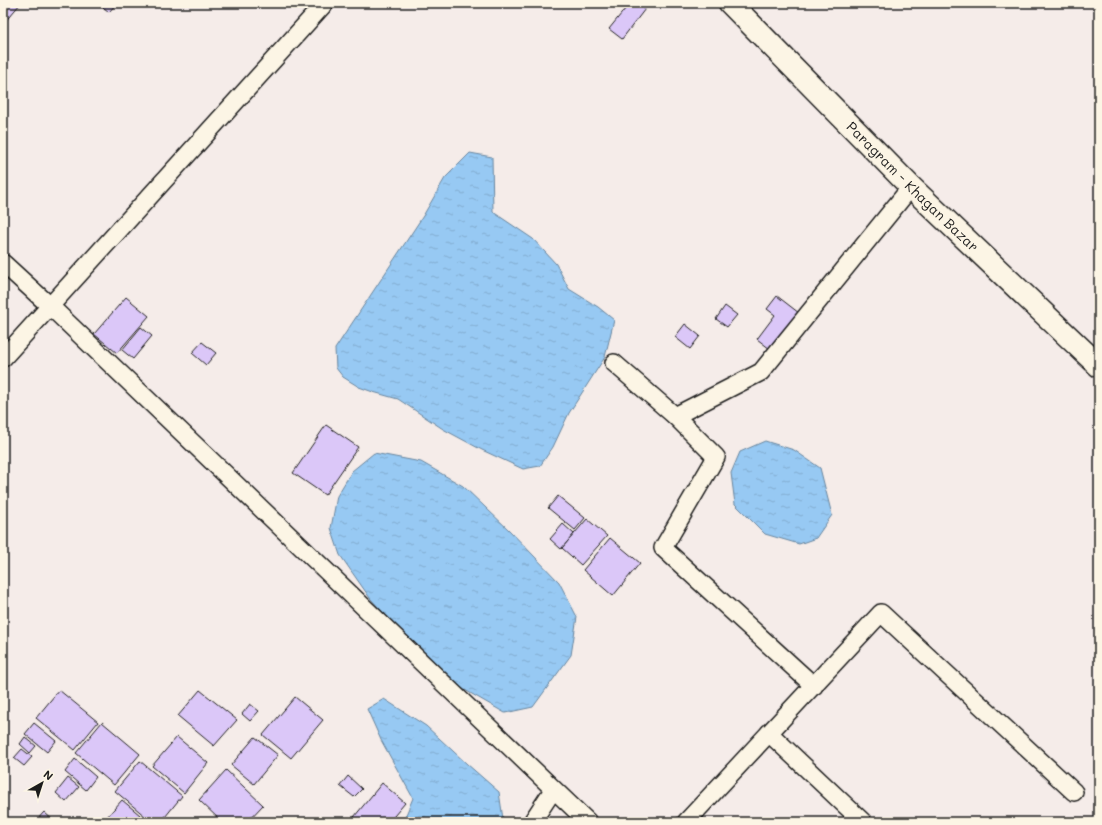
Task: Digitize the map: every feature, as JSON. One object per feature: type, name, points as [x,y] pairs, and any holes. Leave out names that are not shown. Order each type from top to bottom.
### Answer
[{"type":"street","points":[[3,358],[325,3]]},
{"type":"street","name":"Paragram - Khagan Bazar","points":[[730,3],[911,187],[1099,366]]},
{"type":"street","points":[[675,416],[761,372],[911,187]]},
{"type":"street","points":[[3,263],[50,306],[588,822]]},
{"type":"street","points":[[614,363],[675,416],[716,457],[663,548],[814,686]]},
{"type":"street","points":[[686,822],[881,613],[1074,792]]},
{"type":"street","points":[[769,733],[863,822]]},
{"type":"street","points":[[532,822],[553,790]]},
{"type":"water","points":[[470,153],[492,157],[493,212],[533,239],[556,264],[569,289],[598,307],[614,320],[605,357],[569,413],[553,447],[540,466],[523,469],[482,450],[443,429],[398,399],[359,387],[343,377],[336,368],[335,349],[423,216],[445,178]]},
{"type":"water","points":[[765,441],[794,450],[820,468],[832,515],[816,538],[799,544],[765,534],[735,504],[731,473],[740,452]]},
{"type":"water","points":[[374,453],[421,462],[463,486],[509,530],[559,582],[577,617],[571,655],[533,707],[505,713],[458,686],[415,648],[370,598],[340,555],[331,528],[337,496],[352,471]]},
{"type":"water","points":[[384,699],[426,726],[499,792],[503,819],[497,822],[403,822],[413,798],[381,740],[367,709]]},
{"type":"building","points":[[3,3],[21,3],[3,24]]},
{"type":"building","points":[[98,3],[117,3],[109,12]]},
{"type":"building","points":[[630,3],[638,3],[645,9],[622,39],[609,29]]},
{"type":"building","points":[[777,296],[799,313],[770,349],[757,339],[775,315],[767,309]]},
{"type":"building","points":[[126,297],[149,316],[117,353],[94,334]]},
{"type":"building","points":[[725,306],[737,315],[727,327],[716,319]]},
{"type":"building","points":[[685,324],[700,336],[690,349],[675,337]]},
{"type":"building","points":[[141,327],[152,336],[133,359],[122,350]]},
{"type":"building","points":[[202,342],[216,353],[206,365],[192,353]]},
{"type":"building","points":[[326,425],[358,447],[325,495],[293,473]]},
{"type":"building","points":[[558,496],[585,518],[575,530],[548,508]]},
{"type":"building","points":[[587,519],[607,536],[581,565],[562,548]]},
{"type":"building","points":[[563,524],[574,534],[561,549],[550,539]]},
{"type":"building","points":[[610,538],[640,563],[613,596],[583,570]]},
{"type":"building","points":[[59,690],[98,722],[75,750],[36,718]]},
{"type":"building","points":[[200,690],[237,720],[214,746],[178,716]]},
{"type":"building","points":[[295,697],[323,720],[291,758],[263,735]]},
{"type":"building","points":[[250,704],[259,711],[250,721],[242,714]]},
{"type":"building","points":[[102,722],[140,754],[114,785],[76,753]]},
{"type":"building","points":[[34,723],[56,741],[47,752],[25,734]]},
{"type":"building","points":[[25,737],[36,746],[30,753],[20,744]]},
{"type":"building","points":[[177,737],[208,763],[184,793],[152,766]]},
{"type":"building","points":[[255,737],[278,755],[254,784],[231,765]]},
{"type":"building","points":[[22,749],[32,757],[24,766],[14,758]]},
{"type":"building","points":[[75,759],[96,777],[86,790],[65,772]]},
{"type":"building","points":[[140,761],[182,796],[161,822],[152,822],[115,791]]},
{"type":"building","points":[[226,770],[263,805],[247,822],[222,822],[199,800]]},
{"type":"building","points":[[348,776],[362,789],[354,797],[340,786]]},
{"type":"building","points":[[68,778],[79,787],[66,802],[56,793]]},
{"type":"building","points":[[382,783],[405,803],[389,822],[360,822],[354,817]]},
{"type":"building","points":[[122,800],[140,815],[135,822],[111,822],[106,818]]},
{"type":"building","points":[[44,812],[55,822],[35,822]]}]
